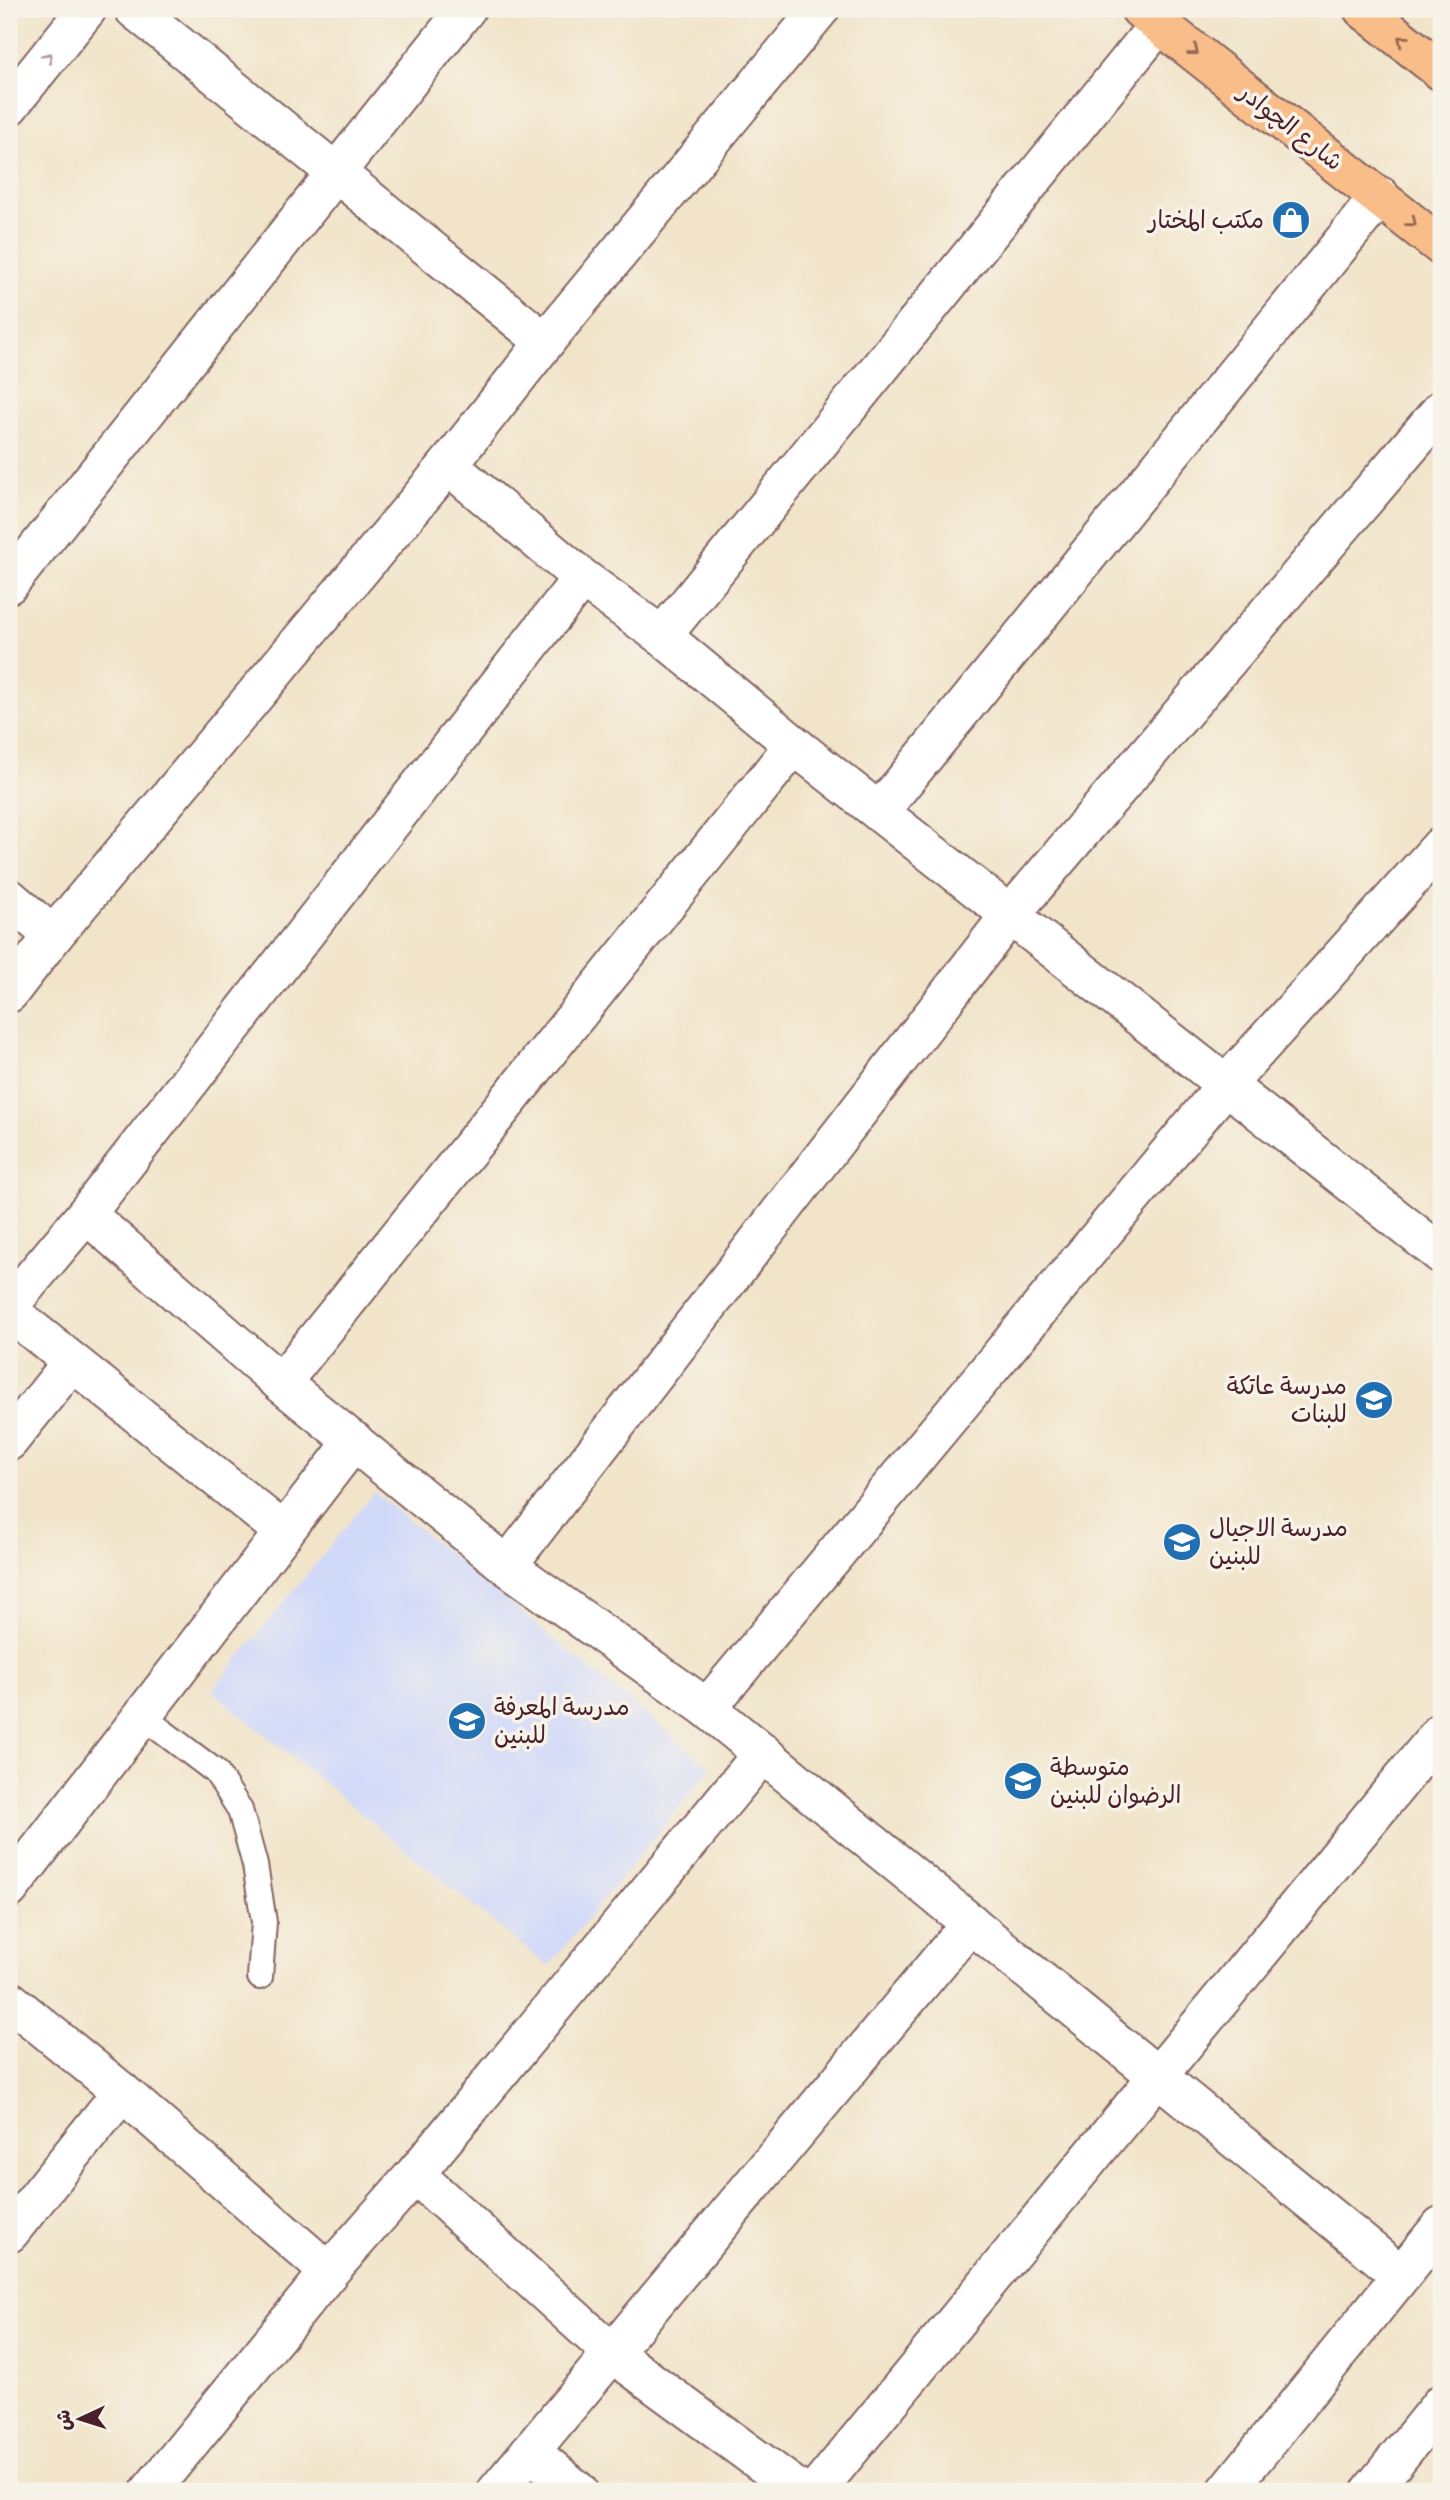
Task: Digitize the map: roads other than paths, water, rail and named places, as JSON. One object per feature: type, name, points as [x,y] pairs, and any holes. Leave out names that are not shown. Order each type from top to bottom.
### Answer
[{"type":"main road","points":[[1363,9],[1441,71]]},
{"type":"main road","name":"شارع الچوادر","points":[[1150,16],[1441,246]]},
{"type":"street","points":[[9,106],[87,9]]},
{"type":"street","points":[[134,9],[545,342]]},
{"type":"street","points":[[9,584],[466,9]]},
{"type":"street","points":[[9,993],[53,936],[447,465],[820,9]]},
{"type":"street","points":[[662,636],[1150,16]]},
{"type":"street","points":[[879,812],[1380,196]]},
{"type":"street","points":[[507,1566],[1010,915],[1441,410]]},
{"type":"street","points":[[447,465],[582,578],[662,636],[794,745],[1441,1254]]},
{"type":"street","points":[[284,1532],[9,1308],[86,1214],[582,578]]},
{"type":"street","points":[[281,1383],[794,745]]},
{"type":"street","points":[[707,1708],[1225,1086],[1441,846]]},
{"type":"street","points":[[9,898],[53,936]]},
{"type":"street","points":[[86,1214],[281,1383],[507,1566],[707,1708],[1401,2275]]},
{"type":"street","points":[[9,1441],[72,1362]]},
{"type":"street","points":[[9,1889],[354,1441]]},
{"type":"street","points":[[816,2491],[1441,1732]]},
{"type":"street","points":[[150,2491],[329,2272],[415,2174],[763,1753]]},
{"type":"street","points":[[497,2491],[971,1923]]},
{"type":"street","points":[[9,2000],[122,2092],[329,2272]]},
{"type":"street","points":[[9,2233],[122,2092]]},
{"type":"street","points":[[415,2174],[612,2353],[800,2491]]},
{"type":"street","points":[[1227,2491],[1441,2226]]},
{"type":"street","points":[[1371,2491],[1441,2404]]},
{"type":"street","points":[[530,2451],[578,2491]]},
{"type":"lane","points":[[142,1716],[216,1772],[240,1810],[256,1865],[264,1922],[260,1977]]},
{"type":"place","name":"مكتب المختار","points":[[1291,220]]},
{"type":"place","name":"مدرسة عاتكة للبنات","points":[[1374,1400]]},
{"type":"place","name":"مدرسة الاجيال للبنين","points":[[1182,1542]]},
{"type":"place","name":"مدرسة المعرفة للبنين","points":[[467,1721]]},
{"type":"place","name":"متوسطة الرضوان للبنين","points":[[1023,1781]]}]
